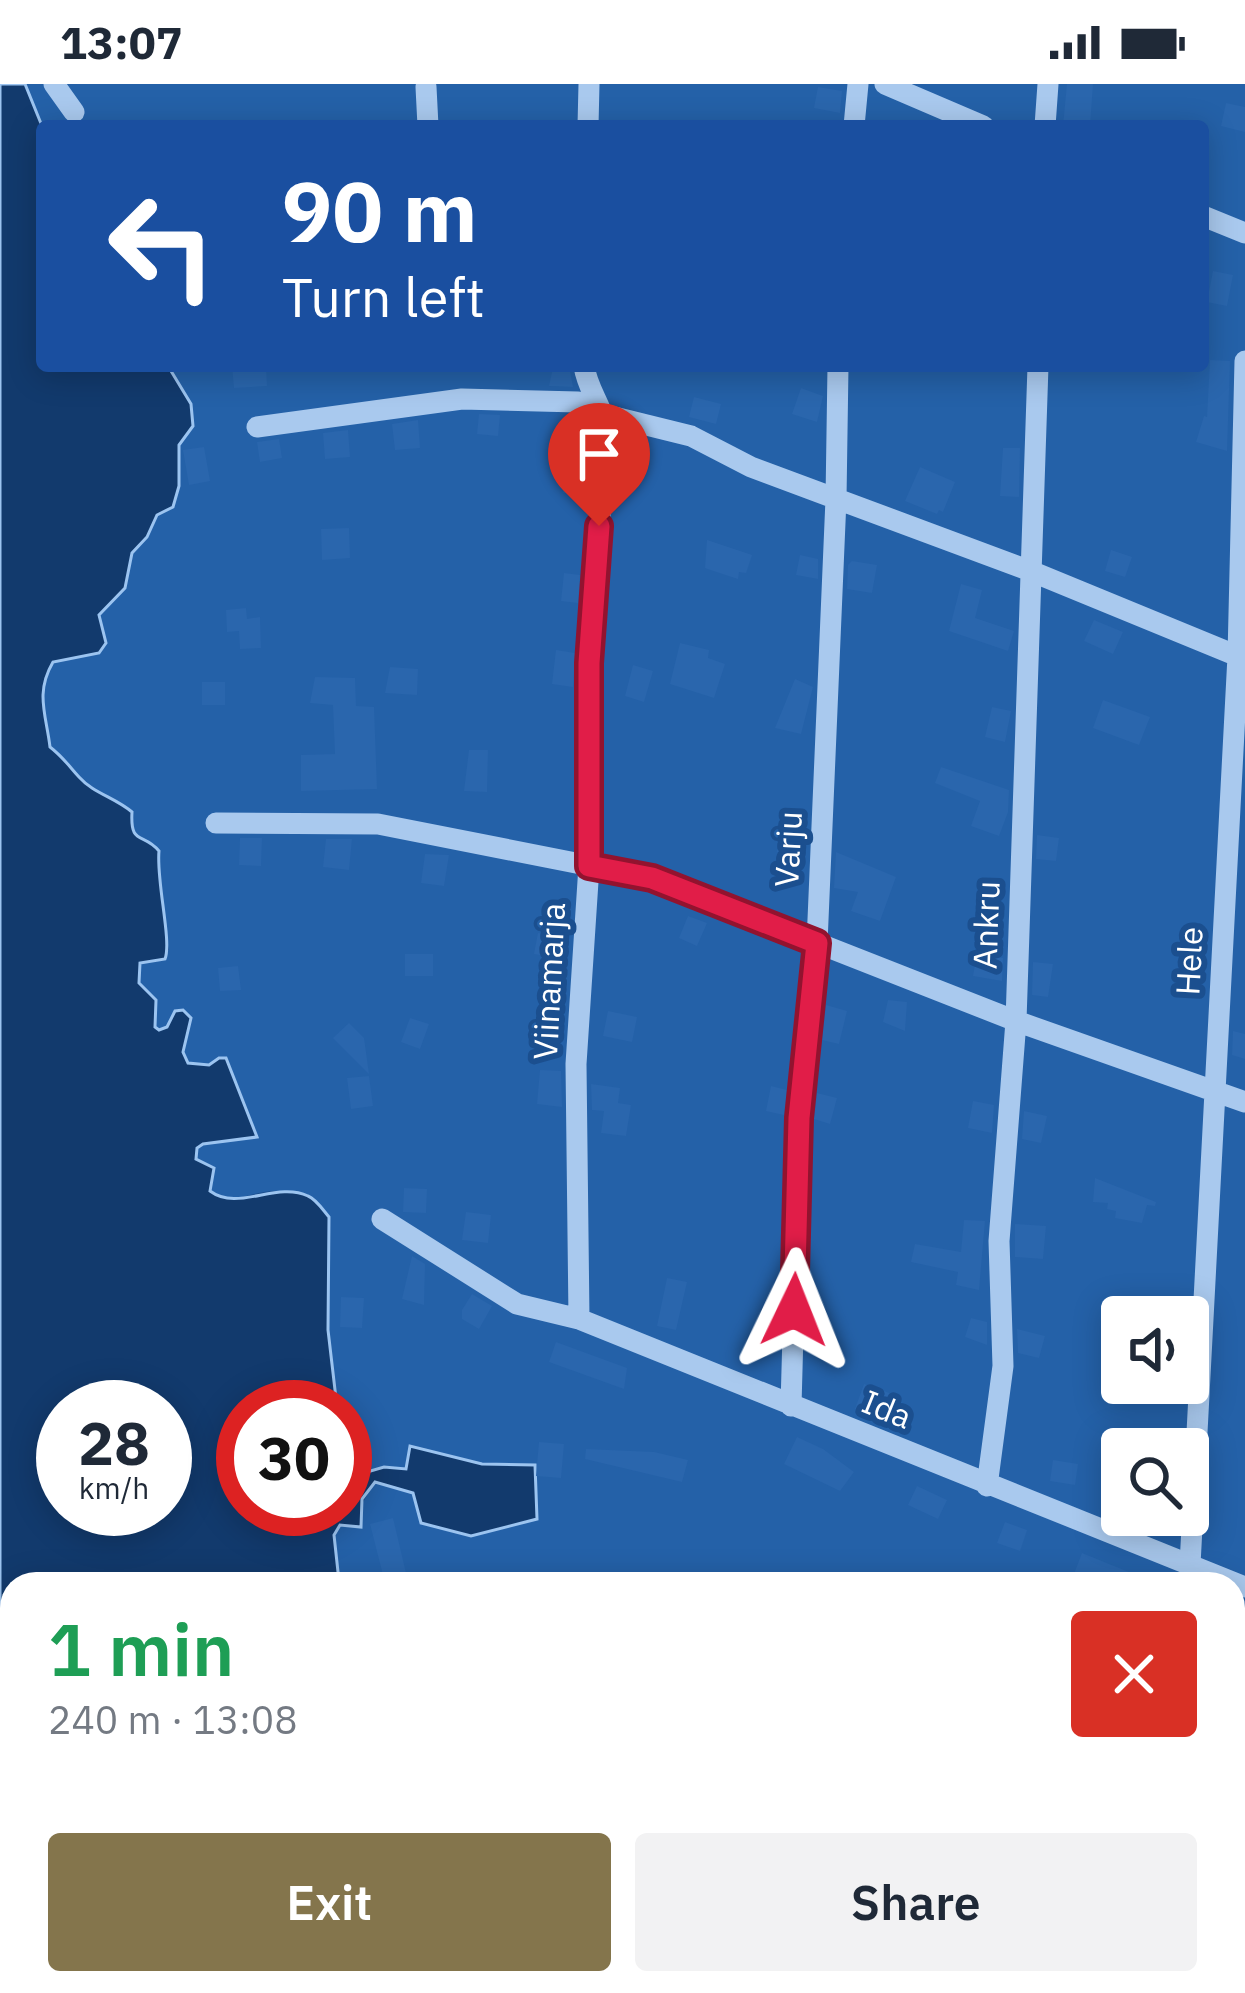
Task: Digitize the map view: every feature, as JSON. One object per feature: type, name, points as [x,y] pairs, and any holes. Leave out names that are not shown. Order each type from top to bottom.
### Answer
[{"type":"street","points":[[55,84],[74,112]]},
{"type":"street","points":[[588,120],[589,84]]},
{"type":"street","points":[[855,120],[858,84]]},
{"type":"street","points":[[885,84],[969,120]]},
{"type":"street","points":[[1045,120],[1048,84]]},
{"type":"street","points":[[426,87],[428,120]]},
{"type":"street","points":[[1209,218],[1245,233]]},
{"type":"street","name":"Hele","points":[[1190,1564],[1241,657],[1245,361]]},
{"type":"street","name":"Viinamarja","points":[[579,1319],[577,1064],[589,866],[589,663],[606,415],[588,391],[585,372]]},
{"type":"street","name":"Varju","points":[[791,1406],[799,1118],[817,943],[838,372]]},
{"type":"street","name":"Ankru","points":[[987,1486],[1003,1366],[999,1241],[1016,1021],[1038,372]]},
{"type":"street","points":[[257,427],[462,399],[578,402],[606,415],[691,436],[751,467],[1033,572],[1241,657]]},
{"type":"street","points":[[216,823],[378,824],[652,878],[1016,1021],[1245,1102]]},
{"type":"street","name":"Ida","points":[[382,1219],[517,1304],[579,1319],[1209,1572]]},
{"type":"shaded area","points":[[0,84],[25,84],[40,120],[36,372],[172,372],[191,404],[193,426],[179,445],[179,486],[173,507],[157,515],[147,537],[132,553],[125,588],[99,615],[106,643],[99,653],[53,662],[48,673],[43,704],[50,747],[85,783],[132,812],[135,834],[159,851],[167,950],[165,959],[140,963],[139,983],[156,1000],[155,1027],[159,1030],[167,1027],[175,1011],[183,1010],[191,1018],[183,1052],[188,1063],[209,1065],[226,1058],[257,1137],[197,1148],[196,1159],[214,1168],[210,1191],[233,1199],[296,1192],[314,1200],[329,1217],[328,1330],[334,1380],[216,1380],[216,1536],[334,1536],[338,1572],[0,1572]]},
{"type":"shaded area","points":[[25,84],[1245,84],[1245,1572],[339,1572],[335,1536],[372,1536],[375,1482],[414,1493],[421,1523],[471,1536],[537,1518],[535,1465],[483,1464],[410,1446],[406,1469],[372,1474],[372,1380],[334,1380],[328,1330],[329,1217],[282,1192],[226,1198],[210,1191],[214,1169],[196,1159],[196,1148],[257,1136],[225,1065],[219,1058],[209,1065],[188,1063],[167,1027],[160,1031],[155,1027],[139,983],[139,963],[169,950],[161,912],[159,851],[135,834],[131,812],[84,782],[50,747],[43,704],[48,673],[53,661],[99,653],[106,643],[99,615],[125,588],[132,553],[147,537],[157,515],[190,424],[188,405],[172,372],[1209,372],[1209,120],[40,120]]},
{"type":"shaded area","points":[[410,1446],[482,1464],[535,1465],[537,1519],[471,1536],[421,1523],[413,1493],[375,1482],[372,1486],[372,1471],[406,1469]]},
{"type":"building","points":[[1067,84],[1093,84],[1090,120],[1064,120]]},
{"type":"building","points":[[818,87],[842,91],[840,113],[814,108]]},
{"type":"building","points":[[1226,103],[1245,107],[1245,132],[1221,126]]},
{"type":"building","points":[[1213,271],[1233,275],[1227,306],[1209,302]]},
{"type":"building","points":[[1210,360],[1230,361],[1227,451],[1196,442],[1207,417]]},
{"type":"building","points":[[233,372],[266,372],[267,386],[234,388]]},
{"type":"building","points":[[552,372],[570,372],[573,387],[549,386]]},
{"type":"building","points":[[801,388],[823,396],[817,422],[792,414]]},
{"type":"building","points":[[694,397],[721,404],[716,424],[689,417]]},
{"type":"building","points":[[479,414],[500,415],[498,436],[477,434]]},
{"type":"building","points":[[418,420],[420,448],[395,450],[392,424]]},
{"type":"building","points":[[348,430],[350,457],[325,459],[323,433]]},
{"type":"building","points":[[279,439],[282,458],[260,462],[257,442]]},
{"type":"building","points":[[204,447],[210,481],[189,485],[183,450]]},
{"type":"building","points":[[1003,448],[1020,448],[1019,497],[1000,496]]},
{"type":"building","points":[[566,463],[588,464],[585,494],[563,493]]},
{"type":"building","points":[[920,467],[955,482],[943,512],[905,501]]},
{"type":"building","points":[[349,528],[350,558],[322,560],[321,529]]},
{"type":"building","points":[[707,540],[752,555],[746,573],[739,572],[738,579],[705,568]]},
{"type":"building","points":[[1111,550],[1132,557],[1125,577],[1105,571]]},
{"type":"building","points":[[800,555],[818,559],[818,579],[796,575]]},
{"type":"building","points":[[852,561],[877,565],[872,593],[847,589]]},
{"type":"building","points":[[564,573],[580,575],[578,603],[561,601]]},
{"type":"building","points":[[961,584],[982,590],[975,618],[1014,631],[1008,651],[949,631]]},
{"type":"building","points":[[246,608],[247,619],[260,617],[261,648],[240,649],[239,631],[227,632],[226,610]]},
{"type":"building","points":[[1094,620],[1123,632],[1113,654],[1084,641]]},
{"type":"building","points":[[680,643],[709,650],[708,658],[725,664],[714,698],[670,684]]},
{"type":"building","points":[[556,650],[575,653],[573,687],[552,684]]},
{"type":"building","points":[[633,665],[653,671],[644,702],[625,696]]},
{"type":"building","points":[[390,667],[418,669],[417,695],[385,693]]},
{"type":"building","points":[[315,677],[355,678],[356,706],[374,707],[377,789],[301,791],[301,755],[335,754],[333,705],[310,703]]},
{"type":"building","points":[[795,679],[813,687],[801,734],[775,728]]},
{"type":"building","points":[[202,682],[225,682],[225,705],[202,705]]},
{"type":"building","points":[[1103,700],[1150,717],[1139,745],[1093,728]]},
{"type":"building","points":[[992,707],[1011,711],[1005,742],[985,737]]},
{"type":"building","points":[[469,750],[488,750],[487,792],[464,791]]},
{"type":"building","points":[[941,767],[1009,790],[1008,812],[999,836],[971,826],[980,801],[935,783]]},
{"type":"building","points":[[783,827],[807,832],[800,858],[777,852]]},
{"type":"building","points":[[1037,835],[1059,838],[1056,861],[1036,859]]},
{"type":"building","points":[[240,838],[262,838],[261,866],[239,865]]},
{"type":"building","points":[[326,839],[352,839],[349,870],[323,867]]},
{"type":"building","points":[[836,852],[896,877],[880,921],[851,911],[858,892],[834,888]]},
{"type":"building","points":[[425,854],[449,855],[444,886],[421,883]]},
{"type":"building","points":[[688,916],[707,923],[697,946],[679,938]]},
{"type":"building","points":[[538,933],[562,937],[558,958],[534,954]]},
{"type":"building","points":[[405,954],[433,954],[433,976],[405,976]]},
{"type":"building","points":[[977,955],[1003,958],[1002,981],[973,976]]},
{"type":"building","points":[[1033,962],[1053,964],[1048,997],[1032,995]]},
{"type":"building","points":[[238,966],[241,990],[220,991],[218,968]]},
{"type":"building","points":[[888,1000],[907,1002],[905,1031],[883,1022]]},
{"type":"building","points":[[826,1005],[847,1011],[839,1044],[822,1040]]},
{"type":"building","points":[[608,1011],[637,1017],[632,1042],[603,1036]]},
{"type":"building","points":[[410,1018],[429,1024],[420,1049],[401,1042]]},
{"type":"building","points":[[349,1023],[364,1038],[369,1074],[333,1038]]},
{"type":"building","points":[[1233,1031],[1245,1034],[1245,1059],[1232,1055]]},
{"type":"building","points":[[540,1070],[561,1071],[562,1107],[537,1104]]},
{"type":"building","points":[[369,1076],[373,1106],[351,1109],[347,1078]]},
{"type":"building","points":[[591,1084],[620,1088],[618,1103],[631,1105],[626,1136],[601,1133],[604,1111],[592,1110]]},
{"type":"building","points":[[771,1086],[787,1090],[784,1115],[766,1111]]},
{"type":"building","points":[[817,1093],[837,1098],[830,1124],[814,1119]]},
{"type":"building","points":[[973,1101],[994,1105],[992,1133],[968,1128]]},
{"type":"building","points":[[1024,1111],[1047,1116],[1041,1143],[1022,1139]]},
{"type":"building","points":[[1095,1178],[1156,1202],[1155,1206],[1147,1205],[1142,1223],[1115,1218],[1116,1211],[1107,1209],[1108,1203],[1093,1202]]},
{"type":"building","points":[[404,1188],[427,1189],[426,1213],[403,1212]]},
{"type":"building","points":[[466,1212],[491,1215],[488,1243],[462,1240]]},
{"type":"building","points":[[964,1220],[985,1221],[979,1290],[956,1285],[958,1272],[911,1262],[915,1244],[961,1252]]},
{"type":"building","points":[[1015,1224],[1046,1226],[1043,1259],[1015,1257]]},
{"type":"building","points":[[412,1256],[425,1264],[424,1305],[402,1299]]},
{"type":"building","points":[[667,1278],[687,1282],[676,1330],[657,1326]]},
{"type":"building","points":[[472,1294],[492,1306],[479,1329],[462,1319]]},
{"type":"building","points":[[341,1297],[364,1298],[362,1328],[340,1327]]},
{"type":"building","points":[[971,1318],[987,1322],[987,1345],[965,1337]]},
{"type":"building","points":[[1017,1329],[1045,1336],[1039,1358],[1018,1353]]},
{"type":"building","points":[[556,1342],[627,1368],[624,1389],[549,1362]]},
{"type":"building","points":[[864,1384],[898,1396],[889,1422],[855,1409]]},
{"type":"building","points":[[797,1437],[854,1472],[840,1491],[784,1464]]},
{"type":"building","points":[[539,1442],[564,1444],[561,1478],[536,1476]]},
{"type":"building","points":[[586,1449],[654,1452],[688,1460],[682,1482],[585,1459]]},
{"type":"building","points":[[1053,1460],[1078,1464],[1075,1485],[1050,1481]]},
{"type":"building","points":[[917,1486],[947,1500],[938,1519],[908,1505]]},
{"type":"building","points":[[393,1518],[406,1572],[382,1572],[372,1523]]},
{"type":"building","points":[[1005,1522],[1027,1530],[1020,1551],[997,1543]]},
{"type":"building","points":[[1082,1553],[1129,1572],[1075,1572]]},
{"type":"route","points":[[599,526],[589,663],[589,866],[652,878],[817,943],[799,1118],[794,1310]]}]
